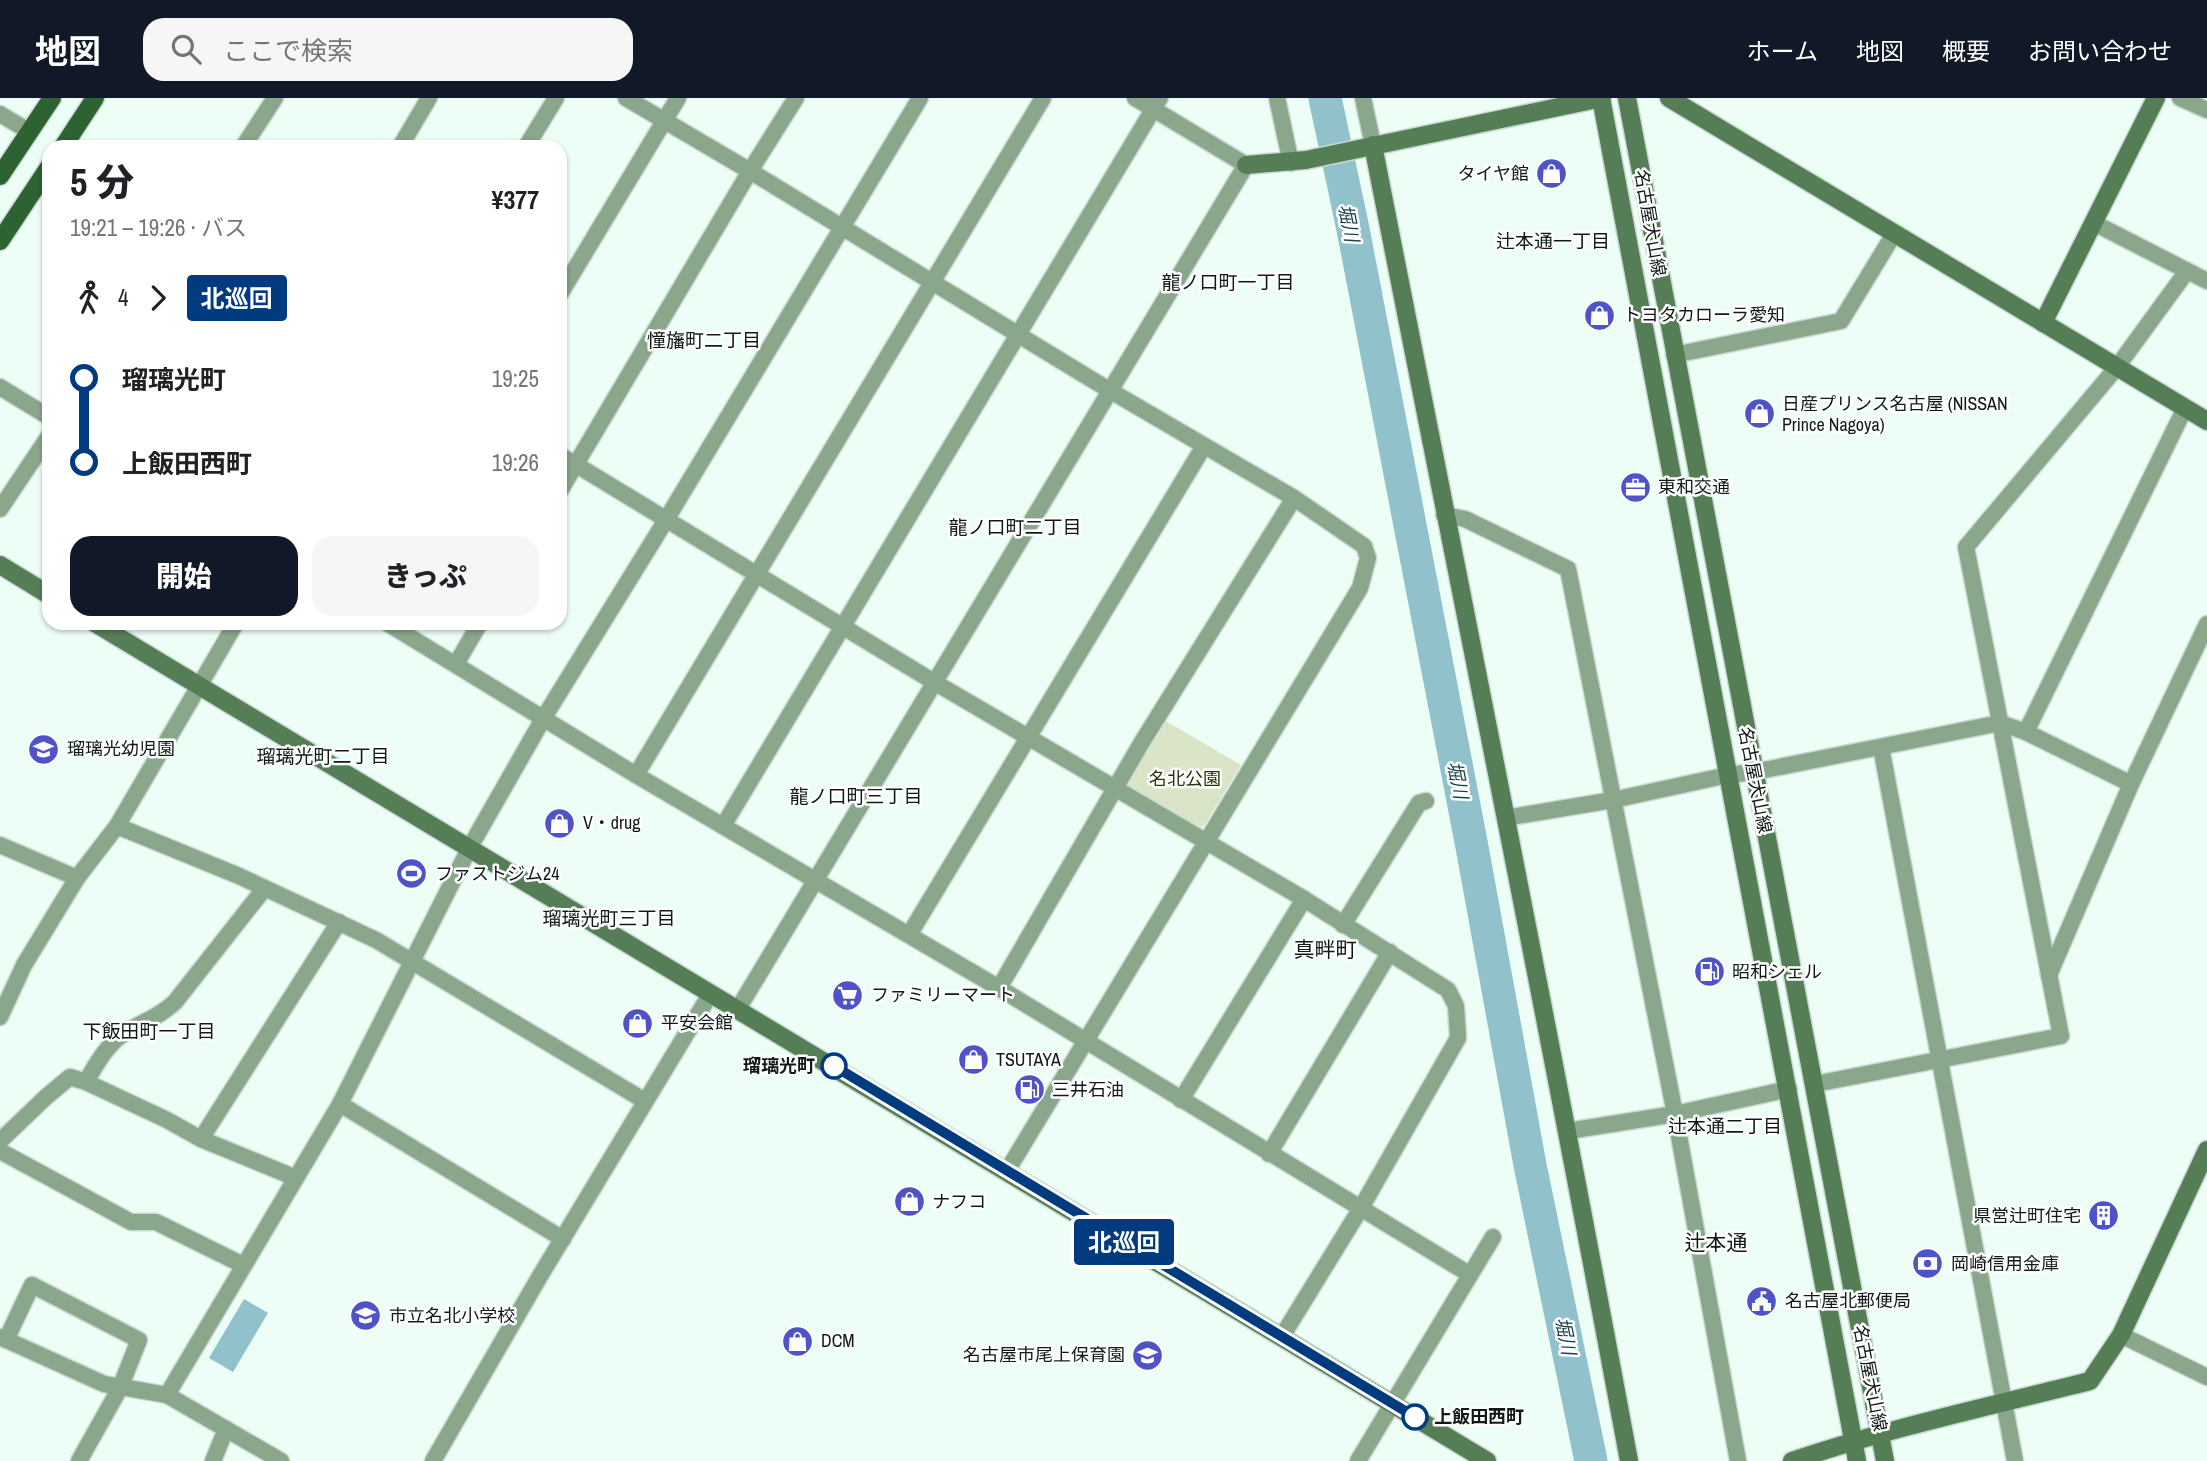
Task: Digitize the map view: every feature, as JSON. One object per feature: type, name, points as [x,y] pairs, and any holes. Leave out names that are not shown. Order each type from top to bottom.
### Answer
[{"type":"main road","points":[[0,176],[52,98]]},
{"type":"main road","points":[[68,140],[95,98]]},
{"type":"main road","points":[[0,241],[42,178]]},
{"type":"street","points":[[248,140],[275,98]]},
{"type":"street","points":[[404,140],[429,98]]},
{"type":"street","points":[[530,140],[556,98]]},
{"type":"street","points":[[626,98],[1109,390],[1294,498],[1364,546],[1368,558],[1360,588],[1007,1171]]},
{"type":"street","points":[[567,282],[678,98]]},
{"type":"street","points":[[567,479],[796,98]]},
{"type":"street","points":[[167,1395],[340,1104],[470,847],[543,719],[920,98]]},
{"type":"street","points":[[636,775],[1042,98]]},
{"type":"street","points":[[1135,98],[1157,103],[1246,165],[1291,163],[1602,98]]},
{"type":"street","points":[[1277,98],[1291,163]]},
{"type":"street","points":[[1363,98],[1365,147],[1444,515],[1568,1131],[1629,1461]]},
{"type":"street","name":"名古屋犬山線","points":[[1602,98],[1857,1461]]},
{"type":"street","name":"名古屋犬山線","points":[[1627,98],[1885,1461]]},
{"type":"street","points":[[1670,98],[2207,421]]},
{"type":"street","points":[[2043,323],[2156,98]]},
{"type":"street","points":[[2180,98],[2207,110]]},
{"type":"street","points":[[723,826],[1157,103]]},
{"type":"street","points":[[0,114],[30,132]]},
{"type":"street","points":[[738,1009],[1246,165]]},
{"type":"street","points":[[2094,223],[2207,281]]},
{"type":"street","points":[[1674,355],[1842,321],[1894,234]]},
{"type":"street","points":[[1815,1084],[2061,1036],[1966,547],[2117,367],[2187,271]]},
{"type":"street","points":[[0,387],[42,413]]},
{"type":"street","points":[[2026,732],[2185,408]]},
{"type":"street","points":[[0,509],[42,446]]},
{"type":"street","points":[[909,934],[1203,446]]},
{"type":"street","points":[[567,459],[934,682],[1304,900],[1448,990],[1456,1006],[1458,1038],[1361,1208],[1281,1338]]},
{"type":"street","points":[[999,988],[1116,788],[1294,498]]},
{"type":"street","points":[[1444,515],[1465,519],[1568,569],[1675,1114],[1738,1461]]},
{"type":"street","points":[[0,565],[42,591]]},
{"type":"street","points":[[2049,975],[2131,784],[2207,624]]},
{"type":"street","points":[[107,630],[1487,1461]]},
{"type":"street","points":[[0,1017],[24,965],[77,878],[117,826],[232,630]]},
{"type":"street","points":[[399,630],[636,775],[999,988],[1469,1275]]},
{"type":"street","points":[[456,664],[476,630]]},
{"type":"street","points":[[1505,818],[1613,800],[2000,723],[2026,732],[2131,784]]},
{"type":"street","points":[[1881,747],[2015,1461]]},
{"type":"street","points":[[1343,925],[1419,803],[1426,801]]},
{"type":"street","points":[[117,826],[339,922],[412,961],[645,1101]]},
{"type":"street","points":[[0,845],[77,878]]},
{"type":"street","points":[[86,1082],[101,1057],[125,1032],[161,1016],[175,1003],[264,889]]},
{"type":"street","points":[[1181,1100],[1304,900]]},
{"type":"street","points":[[201,1139],[339,922]]},
{"type":"street","points":[[1269,1153],[1390,952]]},
{"type":"street","points":[[433,1461],[711,993]]},
{"type":"street","points":[[0,1141],[70,1077],[167,1120],[201,1139],[296,1178]]},
{"type":"street","points":[[1568,1131],[1675,1114],[1789,1090]]},
{"type":"street","points":[[340,1104],[564,1239]]},
{"type":"street","points":[[1792,1461],[1853,1440],[2090,1381],[2122,1335],[2207,1150]]},
{"type":"street","points":[[0,1151],[131,1222],[156,1222],[243,1265]]},
{"type":"street","points":[[1358,1461],[1493,1237]]},
{"type":"street","points":[[79,1461],[120,1388],[139,1340],[32,1285],[3,1339],[104,1384],[120,1388],[167,1395],[281,1461]]},
{"type":"street","points":[[2122,1335],[2207,1377]]},
{"type":"street","points":[[213,1461],[226,1429]]},
{"type":"green space","name":"名北公園","points":[[1164,720],[1241,765],[1204,826],[1191,829],[1129,791],[1129,780]]},
{"type":"water","points":[[244,1299],[268,1313],[233,1372],[209,1358]]},
{"type":"waterway","name":"堀川","points":[[1325,98],[1353,229],[1472,847],[1530,1165],[1591,1461]]},
{"type":"bus line","name":"北巡回","points":[[834,1066],[1415,1417]]},
{"type":"place","name":"タイヤ館","points":[[1552,174]]},
{"type":"place","name":"トヨタカローラ愛知","points":[[1600,315]]},
{"type":"place","name":"日産プリンス名古屋 (NISSAN Prince Nagoya)","points":[[1759,414]]},
{"type":"place","name":"東和交通","points":[[1635,487]]},
{"type":"place","name":"瑠璃光幼児園","points":[[44,749]]},
{"type":"place","name":"V・drug","points":[[560,823]]},
{"type":"place","name":"ファストジム24","points":[[412,874]]},
{"type":"place","name":"昭和シェル","points":[[1709,972]]},
{"type":"place","name":"ファミリーマート","points":[[848,995]]},
{"type":"place","name":"平安会館","points":[[638,1023]]},
{"type":"place","name":"TSUTAYA","points":[[973,1060]]},
{"type":"place","name":"瑠璃光町","points":[[834,1066]]},
{"type":"place","name":"三井石油","points":[[1029,1090]]},
{"type":"place","name":"ナフコ","points":[[909,1202]]},
{"type":"place","name":"県営辻町住宅","points":[[2104,1216]]},
{"type":"place","name":"岡崎信用金庫","points":[[1928,1264]]},
{"type":"place","name":"名古屋北郵便局","points":[[1762,1301]]},
{"type":"place","name":"市立名北小学校","points":[[366,1316]]},
{"type":"place","name":"DCM","points":[[798,1341]]},
{"type":"place","name":"名古屋市尾上保育園","points":[[1148,1355]]},
{"type":"place","name":"上飯田西町","points":[[1415,1417]]},
{"type":"district","name":"辻本通一丁目","points":[[1553,241]]},
{"type":"district","name":"龍ノ口町一丁目","points":[[1228,282]]},
{"type":"district","name":"憧旛町二丁目","points":[[704,340]]},
{"type":"district","name":"龍ノ口町二丁目","points":[[1015,527]]},
{"type":"district","name":"瑠璃光町二丁目","points":[[323,756]]},
{"type":"district","name":"龍ノ口町三丁目","points":[[856,796]]},
{"type":"district","name":"瑠璃光町三丁目","points":[[609,918]]},
{"type":"district","name":"真畔町","points":[[1325,950]]},
{"type":"district","name":"下飯田町一丁目","points":[[149,1031]]},
{"type":"district","name":"辻本通二丁目","points":[[1725,1126]]},
{"type":"district","name":"辻本通","points":[[1716,1243]]}]
